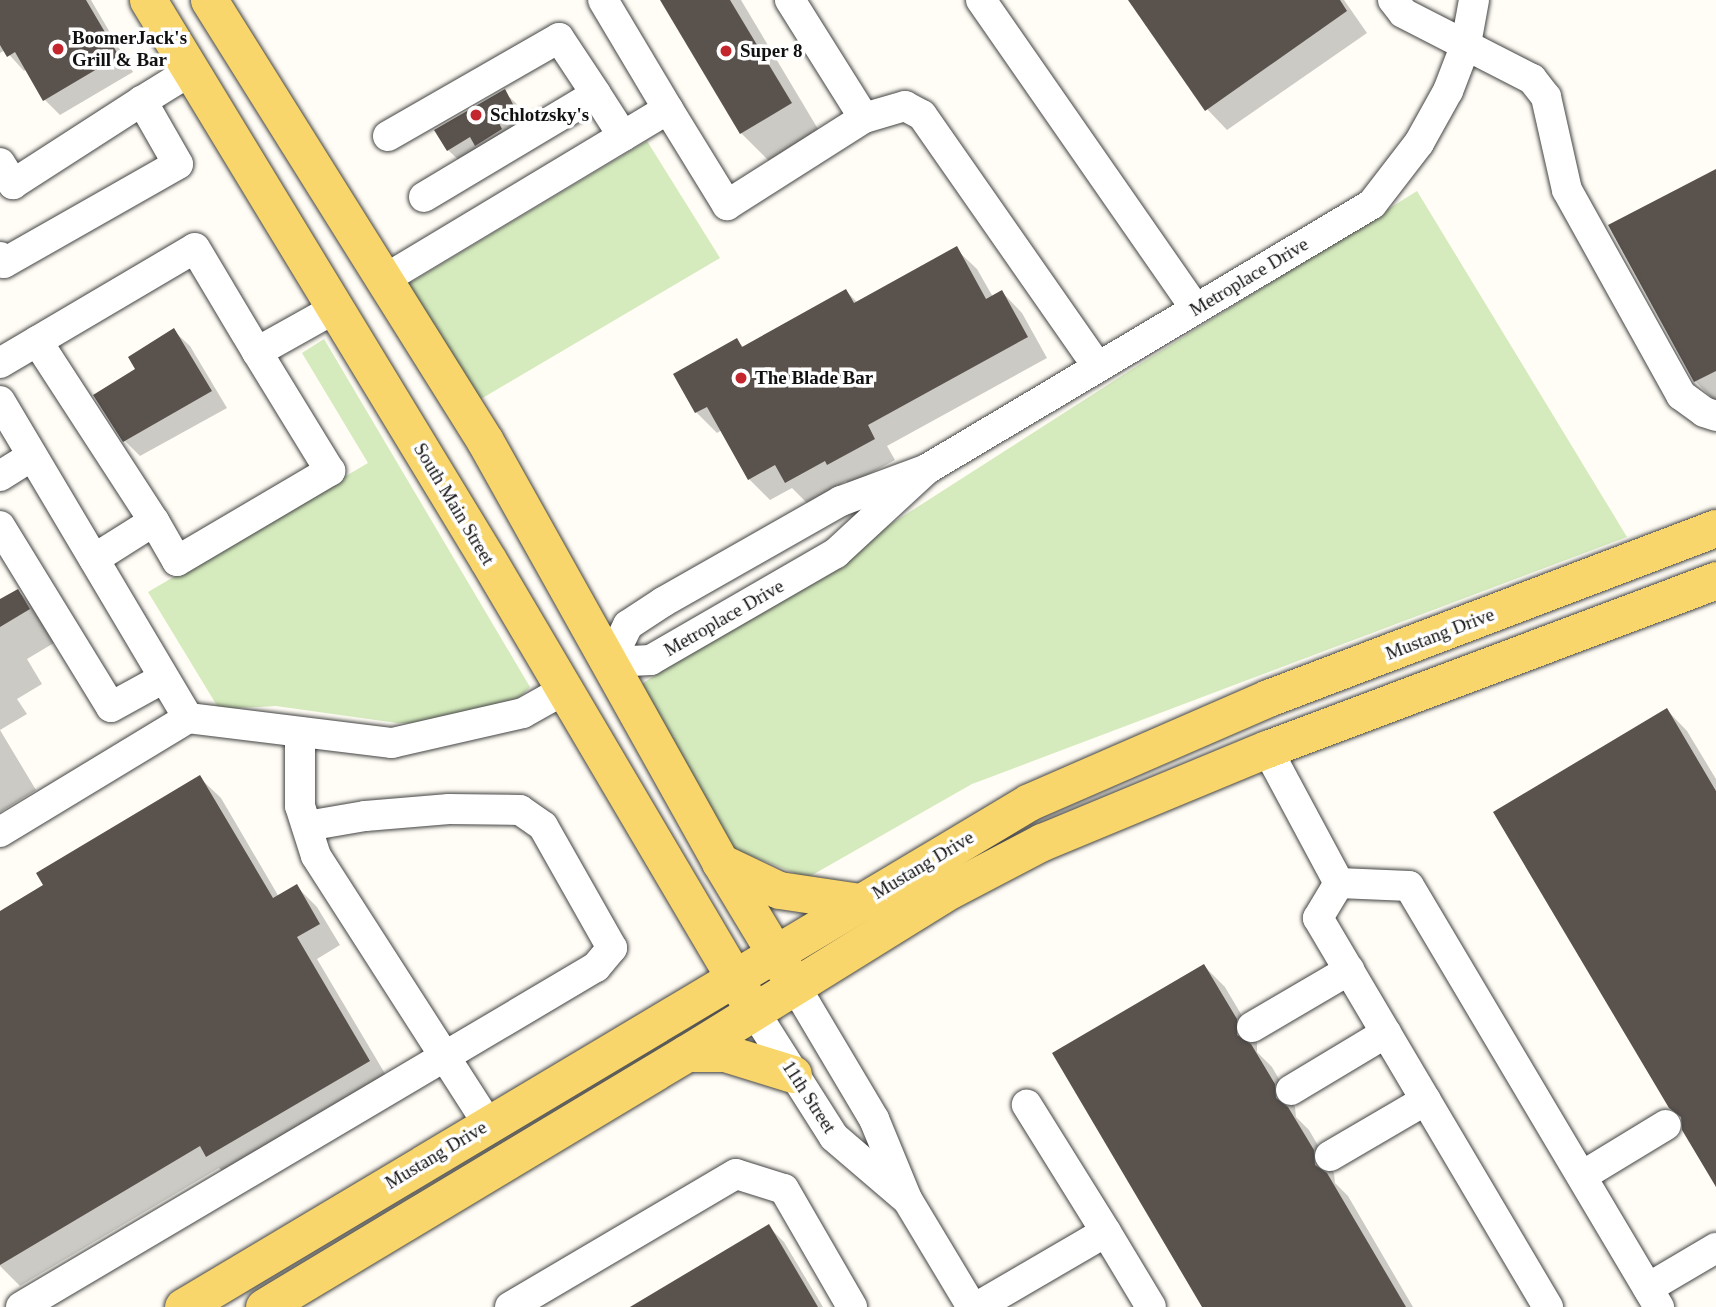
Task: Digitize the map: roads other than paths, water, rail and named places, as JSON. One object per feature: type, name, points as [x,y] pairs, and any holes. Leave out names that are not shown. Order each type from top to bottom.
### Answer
[{"type":"main road","name":"South Main Street","points":[[148,0],[435,472],[754,1011]]},
{"type":"main road","points":[[175,0],[195,30],[212,38],[235,40]]},
{"type":"main road","points":[[209,0],[485,441],[720,862],[795,986]]},
{"type":"main road","points":[[334,309],[385,279]]},
{"type":"main road","points":[[435,472],[485,441]]},
{"type":"main road","name":"Mustang Drive","points":[[206,1301],[488,1124],[774,952],[1042,797],[1268,698],[1716,528]]},
{"type":"main road","name":"Mustang Drive","points":[[264,1307],[687,1053],[952,889],[1042,842],[1267,750],[1716,580]]},
{"type":"main road","points":[[564,690],[610,662]]},
{"type":"main road","points":[[720,862],[779,890],[860,902]]},
{"type":"main road","points":[[687,1053],[725,1053],[793,1074]]},
{"type":"street","points":[[603,0],[727,205],[864,118],[905,106],[922,115],[1098,367]]},
{"type":"street","points":[[790,0],[864,118]]},
{"type":"street","points":[[981,0],[1196,309]]},
{"type":"street","points":[[1393,0],[1403,13],[1532,79],[1546,97],[1567,190],[1681,395],[1712,411]]},
{"type":"street","name":"Metroplace Drive","points":[[927,469],[836,553],[651,660],[610,662],[628,625],[663,602],[841,501],[927,469],[1371,204],[1419,142],[1448,91],[1466,44],[1474,0]]},
{"type":"street","points":[[388,136],[559,38],[623,136]]},
{"type":"street","points":[[4,177],[142,101],[192,70]]},
{"type":"street","points":[[424,197],[596,94]]},
{"type":"street","points":[[0,257],[4,263],[178,164],[142,101]]},
{"type":"street","points":[[385,279],[668,108]]},
{"type":"street","points":[[0,363],[37,341],[195,248],[330,471],[177,561],[37,341]]},
{"type":"street","points":[[257,352],[334,309]]},
{"type":"street","points":[[0,401],[188,718]]},
{"type":"street","points":[[0,476],[32,456]]},
{"type":"street","points":[[94,559],[154,521]]},
{"type":"street","points":[[0,526],[111,708],[164,678]]},
{"type":"street","points":[[0,832],[188,718],[391,743],[523,713],[564,690]]},
{"type":"street","points":[[300,732],[300,806],[316,856],[488,1124]]},
{"type":"street","points":[[1267,750],[1339,883]]},
{"type":"street","points":[[21,1307],[596,967],[612,948],[543,826],[520,810],[449,809],[365,816],[307,826]]},
{"type":"street","points":[[1339,883],[1318,918],[1548,1307]]},
{"type":"street","points":[[1339,883],[1409,886],[1654,1298],[1716,1248]]},
{"type":"street","points":[[1252,1027],[1349,970]]},
{"type":"street","name":"11th Street","points":[[795,986],[874,1119],[907,1199],[975,1307]]},
{"type":"street","name":"11th Street","points":[[754,1011],[834,1137],[907,1199]]},
{"type":"street","points":[[1290,1090],[1386,1033]]},
{"type":"street","points":[[1330,1156],[1426,1100]]},
{"type":"street","points":[[1027,1105],[1151,1307]]},
{"type":"street","points":[[1582,1176],[1666,1125]]},
{"type":"street","points":[[510,1307],[736,1174],[784,1189],[852,1307]]},
{"type":"street","points":[[975,1307],[1105,1232]]},
{"type":"place","name":"BoomerJack's Grill & Bar","points":[[58,49]]},
{"type":"place","name":"Super 8","points":[[726,51]]},
{"type":"place","name":"Schlotzsky's","points":[[476,115]]},
{"type":"place","name":"The Blade Bar","points":[[741,378]]}]
